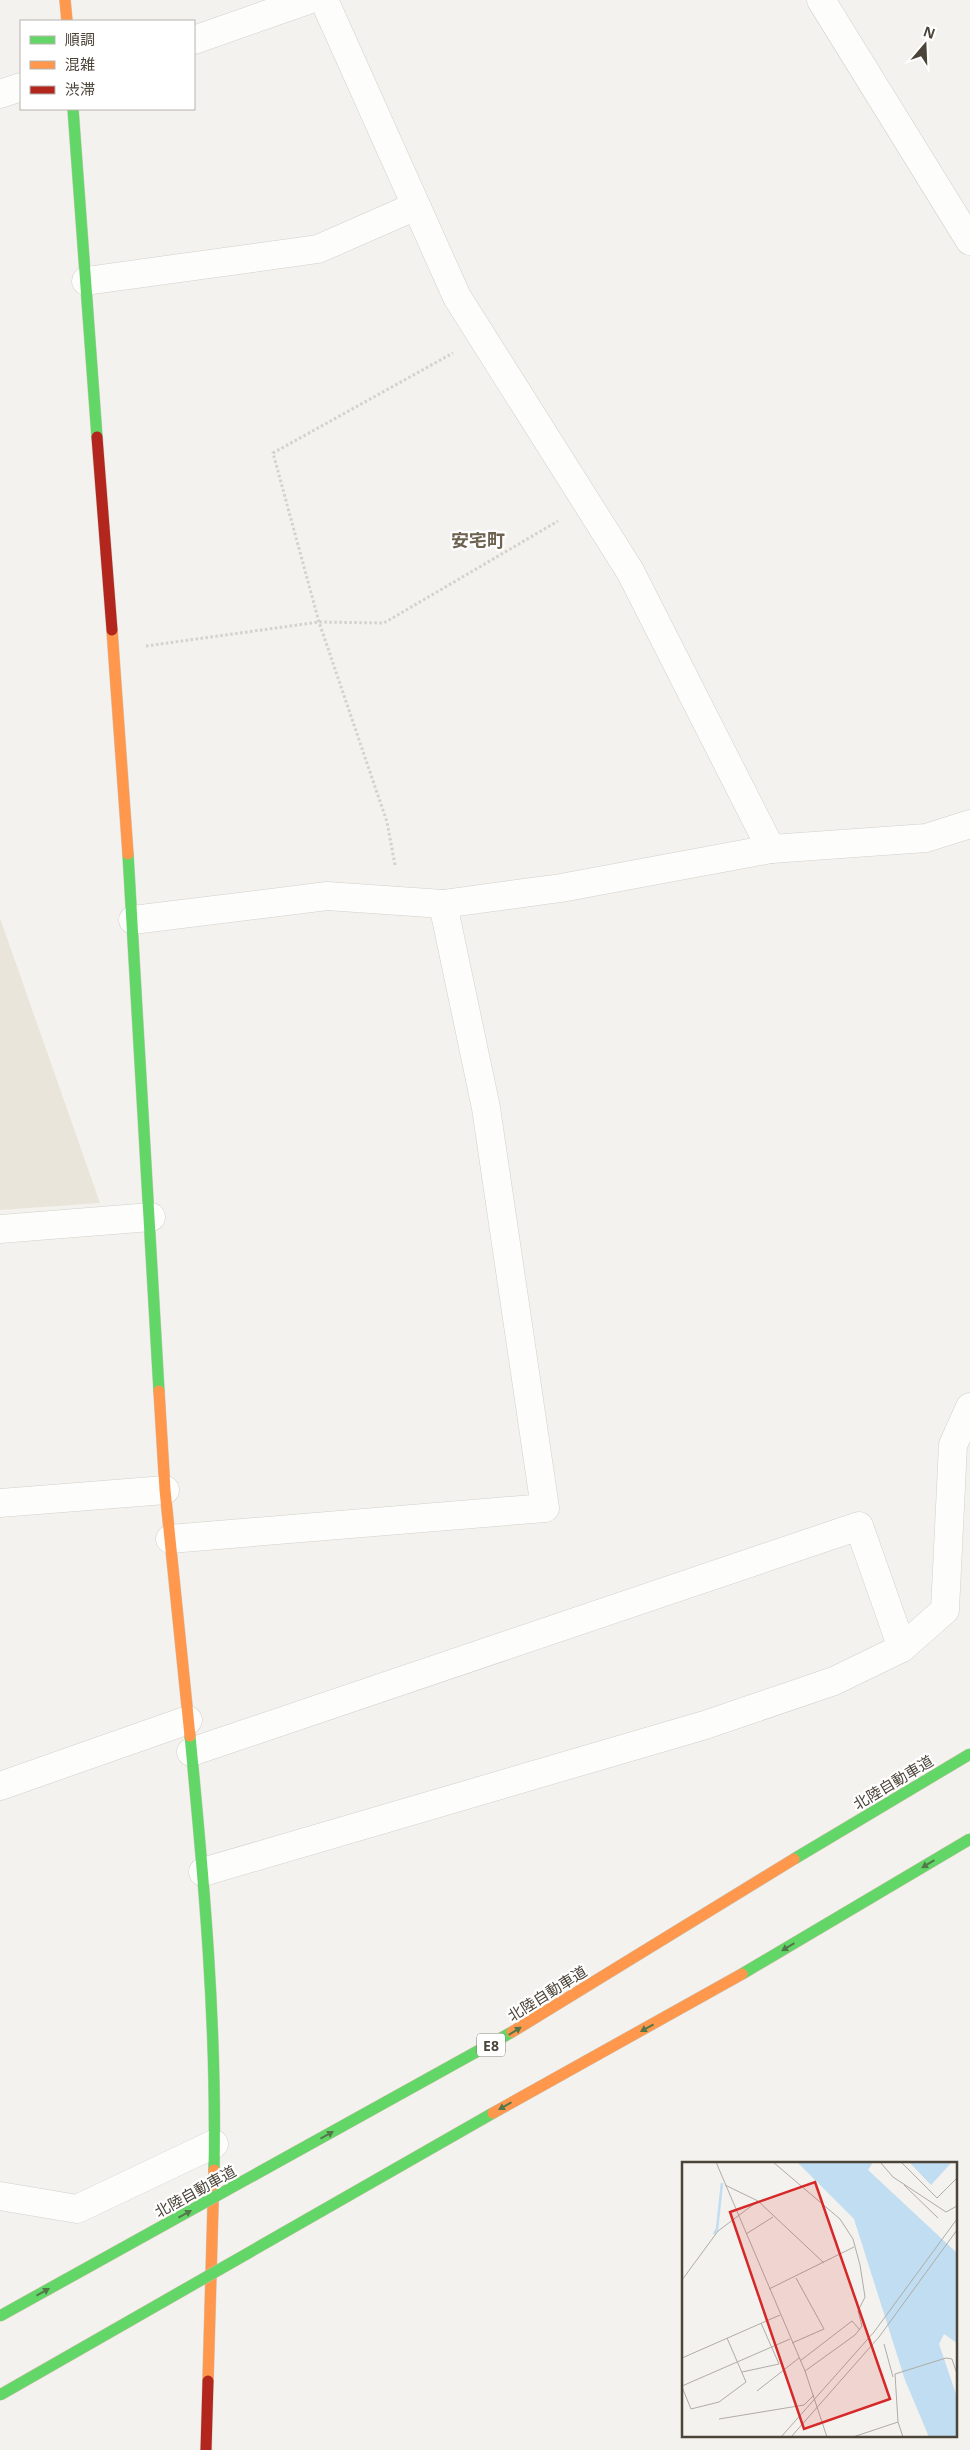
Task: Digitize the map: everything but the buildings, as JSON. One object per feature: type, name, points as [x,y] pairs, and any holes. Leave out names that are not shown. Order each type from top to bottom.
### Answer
[{"type":"main road","points":[[65,0],[67,20]]},
{"type":"main road","points":[[73,110],[133,920],[165,1490],[203,1872],[214,2106],[206,2450]]},
{"type":"main road","name":"北陸自動車道","points":[[0,2316],[493,2044],[781,1867],[970,1754]]},
{"type":"main road","points":[[0,2395],[536,2089],[715,1990],[970,1839]]},
{"type":"street","points":[[195,40],[308,0]]},
{"type":"street","points":[[324,0],[457,297],[630,571],[771,849]]},
{"type":"street","points":[[821,0],[970,241]]},
{"type":"street","points":[[0,94],[20,87]]},
{"type":"street","points":[[86,281],[318,249],[416,206]]},
{"type":"street","points":[[133,920],[327,896],[442,904],[561,888],[771,849],[926,838],[970,824]]},
{"type":"street","points":[[170,1539],[545,1508],[486,1108],[442,904]]},
{"type":"street","points":[[0,1229],[151,1217]]},
{"type":"street","points":[[203,1872],[705,1724],[834,1682],[902,1648],[945,1610],[953,1445],[970,1407]]},
{"type":"street","points":[[0,1502],[165,1490]]},
{"type":"street","points":[[191,1752],[859,1526],[902,1648]]},
{"type":"street","points":[[0,1786],[188,1720]]},
{"type":"street","points":[[0,2196],[77,2209],[214,2144]]},
{"type":"path","points":[[401,901],[387,822],[319,622],[273,453],[482,337]]},
{"type":"path","points":[[113,650],[319,622],[384,623],[587,504]]},
{"type":"shaded area","points":[[0,918],[100,1203],[0,1210]]},
{"type":"traffic: fast","points":[[73,110],[97,437]]},
{"type":"traffic: fast","points":[[128,854],[159,1391]]},
{"type":"traffic: fast","points":[[190,1736],[205,1899],[211,2007],[214,2170]]},
{"type":"traffic: fast","points":[[794,1859],[970,1754]]},
{"type":"traffic: fast","points":[[742,1974],[970,1839]]},
{"type":"traffic: fast","points":[[0,2316],[512,2032]]},
{"type":"traffic: fast","points":[[0,2395],[493,2113]]},
{"type":"traffic: slow","points":[[65,0],[67,20]]},
{"type":"traffic: slow","points":[[112,630],[128,854]]},
{"type":"traffic: slow","points":[[159,1391],[165,1490],[190,1736]]},
{"type":"traffic: slow","points":[[512,2032],[794,1859]]},
{"type":"traffic: slow","points":[[493,2113],[742,1974]]},
{"type":"traffic: slow","points":[[208,2381],[214,2170]]},
{"type":"traffic: jam","points":[[97,437],[112,630]]},
{"type":"traffic: jam","points":[[206,2450],[208,2381]]},
{"type":"district","name":"安宅町","points":[[478,540]]}]
